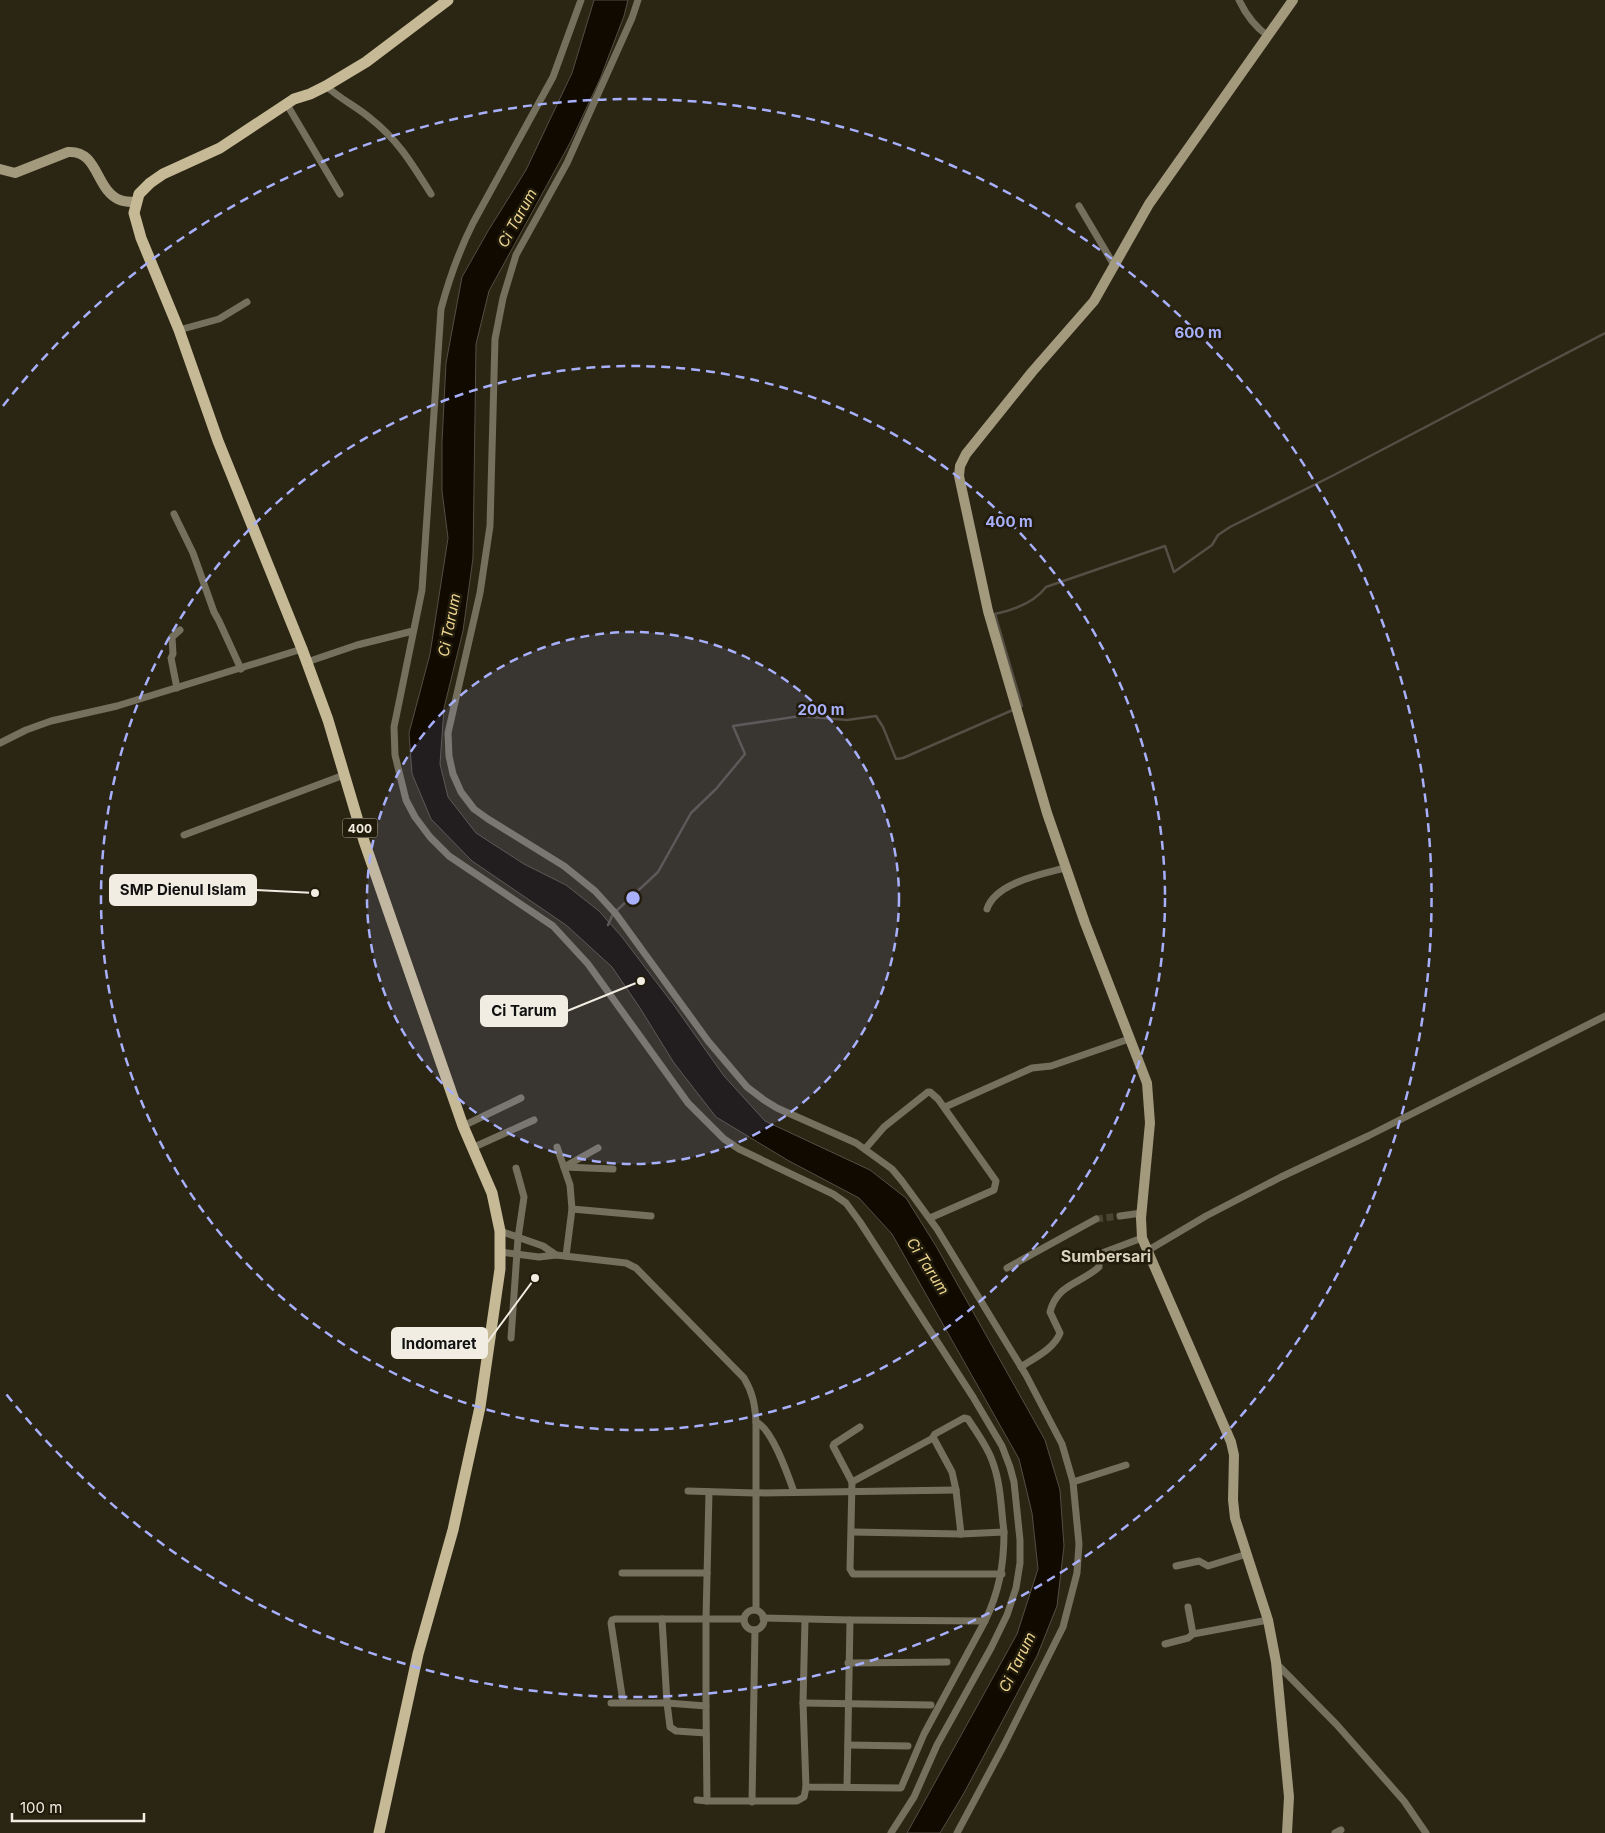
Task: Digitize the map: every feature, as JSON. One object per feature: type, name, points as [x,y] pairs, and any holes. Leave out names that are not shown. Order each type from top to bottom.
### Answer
[{"type":"main road","points":[[136,202],[139,194],[163,174],[220,148],[286,103],[326,86],[366,62],[448,0]]},
{"type":"main road","name":"400","points":[[136,202],[134,213],[136,224],[179,330],[222,450],[307,662],[328,720],[364,841],[463,1126],[492,1193],[500,1231],[496,1298],[480,1407],[453,1530],[418,1654],[378,1833]]},
{"type":"street","points":[[581,0],[553,77],[469,230],[449,278],[441,309],[422,590],[398,704],[394,740],[395,755],[406,800],[415,817],[430,836],[448,856],[553,926],[570,943],[588,964],[688,1103],[706,1123],[739,1149],[833,1194],[846,1203],[974,1397],[1002,1446],[1010,1466],[1020,1540],[1020,1563],[1016,1588],[1007,1615],[991,1648],[937,1745],[914,1796],[891,1833]]},
{"type":"street","points":[[638,0],[632,18],[567,163],[516,256],[503,298],[495,339],[490,526],[480,593],[448,733],[449,756],[453,774],[461,792],[474,809],[564,866],[595,890],[616,914],[708,1041],[747,1087],[777,1108],[856,1143],[892,1169],[915,1197],[937,1229],[1021,1367],[1062,1444],[1073,1482],[1079,1544],[1077,1573],[1063,1627],[1004,1745],[957,1833]]},
{"type":"street","points":[[1239,0],[1254,25],[1268,36]]},
{"type":"street","points":[[1288,1833],[1289,1797],[1276,1662],[1268,1620],[1235,1518],[1233,1500],[1234,1455],[1231,1442],[1142,1238],[1142,1213],[1150,1123],[1147,1084],[1065,868],[1047,813],[988,611],[959,476],[960,466],[966,454],[1032,372],[1094,301],[1149,204],[1293,0]]},
{"type":"street","points":[[326,86],[337,97],[368,116],[396,141],[431,194]]},
{"type":"street","points":[[286,103],[340,194]]},
{"type":"street","points":[[0,169],[15,173],[68,152],[75,152],[87,158],[108,191],[114,197],[127,202],[136,202]]},
{"type":"street","points":[[1079,206],[1114,264]]},
{"type":"street","points":[[179,330],[219,319],[248,302]]},
{"type":"street","points":[[174,514],[193,553],[211,607],[233,649],[241,669]]},
{"type":"street","points":[[177,688],[171,658],[173,654],[172,637],[180,630]]},
{"type":"street","points":[[307,662],[357,645],[413,631]]},
{"type":"street","points":[[0,743],[51,720],[117,706],[302,650]]},
{"type":"street","points":[[184,835],[344,775]]},
{"type":"street","points":[[987,909],[998,893],[1013,884],[1065,868]]},
{"type":"street","points":[[1147,1251],[1206,1216],[1281,1177],[1368,1136],[1605,1016]]},
{"type":"street","points":[[945,1107],[1032,1068],[1051,1066],[1129,1039]]},
{"type":"street","points":[[865,1149],[884,1127],[928,1092],[938,1099],[996,1181],[996,1185],[994,1190],[931,1220]]},
{"type":"street","points":[[463,1126],[522,1098]]},
{"type":"street","points":[[472,1148],[534,1120]]},
{"type":"street","points":[[557,1147],[570,1185],[572,1209],[566,1256]]},
{"type":"street","points":[[564,1167],[598,1148]]},
{"type":"street","points":[[564,1167],[613,1169]]},
{"type":"street","points":[[511,1338],[518,1238],[524,1197],[516,1168]]},
{"type":"street","points":[[572,1209],[652,1216]]},
{"type":"street","points":[[1120,1216],[1142,1213]]},
{"type":"street","points":[[1007,1268],[1096,1219]]},
{"type":"street","points":[[500,1231],[543,1246],[556,1255]]},
{"type":"street","points":[[1021,1367],[1054,1344],[1058,1338],[1060,1333],[1050,1312],[1059,1293],[1098,1267],[1099,1257],[1102,1253],[1142,1238]]},
{"type":"street","points":[[500,1252],[539,1257],[556,1255],[626,1263],[636,1268],[744,1378],[751,1389],[755,1402],[756,1610]]},
{"type":"street","points":[[806,1788],[848,1786],[898,1788],[902,1786],[924,1734],[994,1602],[1002,1574],[1004,1532],[1000,1489],[988,1450],[968,1419],[964,1418],[935,1434],[933,1438],[852,1482]]},
{"type":"street","points":[[756,1422],[766,1428],[794,1492]]},
{"type":"street","points":[[860,1427],[835,1442],[833,1446],[852,1482],[850,1569],[852,1574],[1002,1574]]},
{"type":"street","points":[[933,1438],[952,1472],[961,1534]]},
{"type":"street","points":[[1073,1482],[1126,1466]]},
{"type":"street","points":[[688,1491],[755,1493],[956,1490]]},
{"type":"street","points":[[707,1801],[706,1619],[708,1492]]},
{"type":"street","points":[[852,1532],[961,1534],[1004,1532]]},
{"type":"street","points":[[1176,1566],[1199,1561],[1208,1566],[1247,1554]]},
{"type":"street","points":[[622,1573],[707,1573]]},
{"type":"street","points":[[1188,1607],[1194,1634]]},
{"type":"street","points":[[755,1630],[763,1624],[762,1614],[756,1610]]},
{"type":"street","points":[[755,1630],[746,1626],[744,1619],[746,1613],[756,1610]]},
{"type":"street","points":[[763,1618],[985,1621]]},
{"type":"street","points":[[662,1619],[667,1703],[672,1730],[706,1734]]},
{"type":"street","points":[[623,1702],[610,1623],[612,1620],[744,1619]]},
{"type":"street","points":[[697,1800],[797,1802],[804,1797],[806,1788],[805,1620]]},
{"type":"street","points":[[848,1786],[850,1620]]},
{"type":"street","points":[[1165,1644],[1188,1638],[1194,1634],[1268,1620]]},
{"type":"street","points":[[752,1802],[755,1630]]},
{"type":"street","points":[[848,1663],[947,1662]]},
{"type":"street","points":[[1276,1662],[1337,1725],[1404,1801],[1426,1833]]},
{"type":"street","points":[[611,1703],[667,1703],[706,1706]]},
{"type":"street","points":[[804,1703],[931,1705]]},
{"type":"street","points":[[848,1745],[908,1746]]},
{"type":"water","points":[[594,0],[628,0],[624,16],[600,79],[571,141],[489,291],[476,344],[473,558],[463,631],[444,708],[440,764],[448,797],[476,833],[524,864],[566,885],[599,911],[622,937],[673,1004],[724,1076],[765,1121],[870,1170],[906,1198],[936,1246],[1045,1440],[1060,1490],[1064,1546],[1057,1606],[1037,1656],[964,1793],[940,1833],[907,1833],[1017,1634],[1038,1569],[1032,1513],[1019,1459],[892,1234],[859,1198],[789,1161],[716,1117],[674,1063],[612,967],[566,925],[472,861],[431,819],[412,774],[409,733],[430,654],[448,538],[442,491],[442,442],[446,363],[462,277],[526,170],[572,73]]},
{"type":"waterway","points":[[1020,707],[1022,706],[995,614],[1030,602],[1046,587],[1165,546],[1174,572],[1212,545],[1218,535],[1230,527],[1332,476],[1605,333]]},
{"type":"waterway","points":[[608,925],[613,914],[658,872],[691,813],[716,789],[745,754],[733,726],[800,716],[847,720],[876,716],[883,727],[896,759],[903,758],[1015,709]]},
{"type":"tunnel","points":[[1096,1219],[1120,1216]]},
{"type":"place","name":"SMP Dienul Islam","points":[[315,893]]},
{"type":"place","name":"Ci Tarum","points":[[641,981]]},
{"type":"place","name":"Indomaret","points":[[535,1278]]},
{"type":"district","name":"Sumbersari","points":[[1106,1256]]}]
